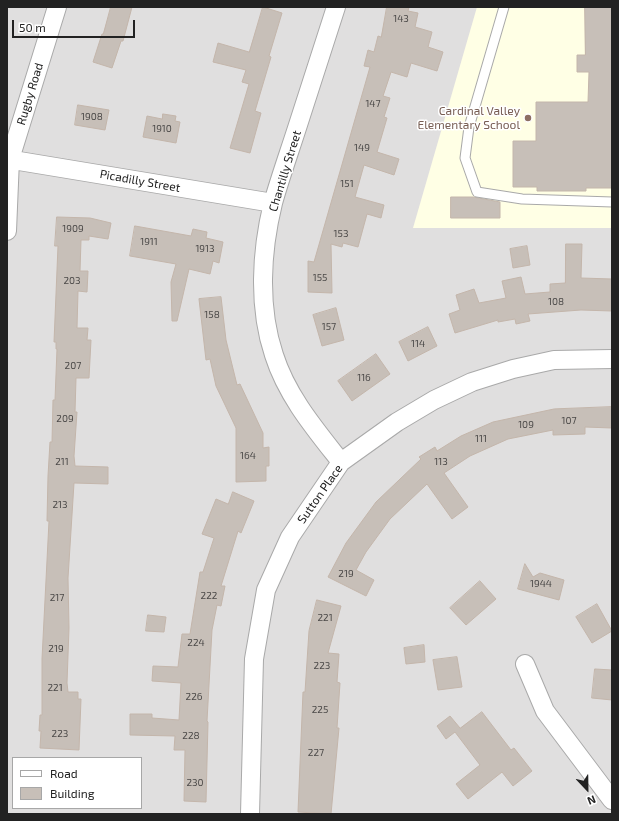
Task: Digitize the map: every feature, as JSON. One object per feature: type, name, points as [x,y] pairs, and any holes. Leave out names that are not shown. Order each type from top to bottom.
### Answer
[{"type":"street","name":"Rugby Road","points":[[7,231],[8,159],[56,7]]},
{"type":"street","name":"Chantilly Street","points":[[336,7],[273,204],[263,264],[263,294],[265,320],[274,356],[287,386],[304,415],[341,462]]},
{"type":"street","name":"Picadilly Street","points":[[8,159],[273,204]]},
{"type":"street","name":"Sutton Place","points":[[250,814],[254,659],[266,590],[290,537],[341,462],[397,422],[434,400],[472,382],[513,369],[554,360],[612,359]]},
{"type":"street","points":[[524,664],[545,711],[612,800]]},
{"type":"lane","points":[[504,7],[469,127],[465,158],[477,192],[522,199],[612,202]]},
{"type":"shaded area","points":[[7,7],[612,7],[612,814],[7,814]]},
{"type":"shaded area","name":"Cardinal Valley Elementary School","points":[[477,7],[612,7],[612,228],[413,228]]},
{"type":"building","points":[[111,7],[132,7],[123,41],[121,41],[112,68],[93,62]]},
{"type":"building","points":[[263,7],[282,13],[255,111],[261,113],[250,153],[230,148],[249,84],[242,82],[246,70],[213,62],[218,43],[249,52]]},
{"type":"building","points":[[387,7],[409,7],[408,11],[418,13],[415,27],[432,32],[428,47],[443,52],[437,71],[411,63],[407,77],[391,72],[383,96],[390,98],[384,117],[387,118],[377,152],[399,159],[394,175],[364,165],[355,197],[384,205],[381,218],[367,214],[358,247],[343,243],[342,247],[331,244],[332,293],[308,292],[308,261],[314,262],[370,67],[364,66],[368,50],[374,52],[378,36],[381,37]]},
{"type":"building","points":[[585,7],[612,7],[612,188],[586,188],[586,191],[537,191],[537,187],[513,187],[513,141],[536,141],[536,102],[588,102],[589,72],[577,72],[577,55],[585,55]]},
{"type":"building","points":[[78,105],[109,110],[105,130],[75,125]]},
{"type":"building","points":[[163,114],[176,116],[175,121],[180,122],[176,143],[143,137],[147,116],[162,119]]},
{"type":"building","points":[[451,197],[473,197],[500,202],[500,218],[451,218]]},
{"type":"building","points":[[57,217],[90,218],[111,223],[108,239],[89,236],[89,240],[81,240],[80,271],[88,271],[87,292],[78,291],[77,328],[88,328],[87,340],[91,340],[89,378],[76,378],[75,412],[77,412],[74,456],[75,466],[108,467],[108,484],[74,483],[68,578],[69,628],[67,683],[68,692],[78,692],[78,699],[81,699],[79,750],[40,748],[41,731],[39,731],[40,715],[42,715],[42,659],[49,521],[47,521],[48,476],[50,442],[52,442],[53,400],[55,400],[57,349],[56,342],[54,342],[58,246],[55,246]]},
{"type":"building","points":[[135,226],[191,236],[193,229],[207,232],[206,238],[223,242],[219,263],[213,261],[210,274],[189,269],[177,321],[172,321],[171,282],[176,264],[130,256]]},
{"type":"building","points":[[566,244],[582,244],[581,278],[612,279],[612,311],[581,310],[528,314],[530,321],[516,324],[515,319],[498,322],[498,320],[455,333],[449,314],[460,310],[456,295],[474,289],[479,303],[506,298],[502,281],[521,277],[525,294],[550,292],[550,284],[565,283]]},
{"type":"building","points":[[527,246],[530,265],[513,268],[510,249]]},
{"type":"building","points":[[221,297],[226,340],[237,385],[240,384],[263,433],[263,448],[269,447],[269,466],[266,466],[266,481],[236,482],[236,428],[216,386],[210,359],[206,360],[199,299]]},
{"type":"building","points":[[336,308],[344,340],[322,346],[313,315]]},
{"type":"building","points":[[428,327],[437,346],[408,361],[399,342]]},
{"type":"building","points":[[376,354],[390,374],[352,401],[338,381]]},
{"type":"building","points":[[612,407],[612,428],[585,427],[585,434],[553,435],[553,430],[508,439],[470,456],[444,473],[468,507],[452,519],[427,484],[390,519],[366,552],[356,570],[374,580],[366,596],[328,577],[346,543],[376,502],[421,459],[419,457],[435,447],[437,451],[461,436],[493,422],[554,409]]},
{"type":"building","points":[[233,492],[254,501],[241,533],[238,531],[221,586],[225,586],[221,606],[217,605],[212,630],[207,721],[206,802],[184,801],[185,750],[174,750],[175,736],[130,735],[130,714],[152,714],[152,718],[179,720],[181,683],[152,681],[153,666],[178,667],[182,634],[190,634],[200,572],[203,572],[214,538],[202,534],[216,499],[228,504]]},
{"type":"building","points":[[525,564],[533,577],[540,573],[564,580],[559,600],[518,589]]},
{"type":"building","points":[[480,581],[496,599],[466,625],[450,608]]},
{"type":"building","points":[[317,600],[341,606],[328,653],[339,654],[337,682],[340,683],[337,728],[339,728],[331,814],[298,812],[303,692],[305,692],[309,631]]},
{"type":"building","points":[[597,604],[612,631],[592,643],[576,617]]},
{"type":"building","points":[[148,615],[166,617],[164,632],[146,631]]},
{"type":"building","points":[[424,645],[425,662],[406,664],[404,648]]},
{"type":"building","points":[[457,657],[462,687],[438,690],[433,660]]},
{"type":"building","points":[[595,669],[612,670],[612,700],[592,698]]},
{"type":"building","points":[[482,712],[511,750],[514,748],[532,771],[513,786],[502,772],[468,799],[456,784],[480,765],[455,732],[446,739],[437,726],[450,716],[460,728]]},
{"type":"place","name":"Cardinal Valley Elementary School","points":[[528,118]]}]
